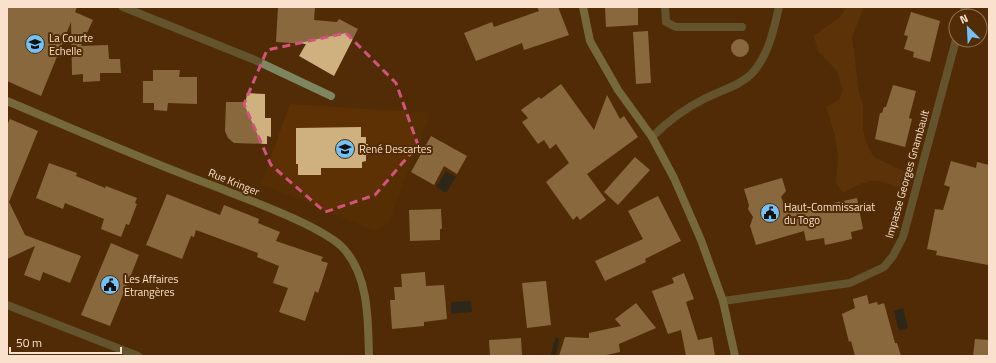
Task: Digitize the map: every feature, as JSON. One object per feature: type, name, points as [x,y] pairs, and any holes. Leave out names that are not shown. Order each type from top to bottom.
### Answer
[{"type":"street","points":[[123,7],[238,53],[331,96]]},
{"type":"street","points":[[583,7],[590,41],[601,63],[618,90],[652,137],[674,178],[701,240],[723,301],[735,356]]},
{"type":"street","points":[[665,7],[666,22],[676,27],[742,27]]},
{"type":"street","points":[[652,137],[674,116],[703,99],[742,81],[754,71],[767,49],[780,7]]},
{"type":"street","name":"Impasse Georges Gnambault","points":[[723,301],[850,283],[884,267],[893,256],[903,237],[954,48]]},
{"type":"street","name":"Rue Kringer","points":[[7,101],[303,224],[338,244],[349,255],[360,274],[366,311],[369,356]]},
{"type":"street","points":[[7,305],[138,356]]},
{"type":"highlighted area","points":[[346,33],[396,83],[418,145],[375,195],[325,212],[271,165],[244,104],[267,50]]},
{"type":"shaded area","points":[[847,7],[860,7],[863,9],[852,37],[859,93],[863,106],[863,130],[868,148],[874,157],[907,173],[903,189],[885,182],[872,181],[860,184],[843,193],[836,182],[838,157],[835,135],[826,107],[839,100],[843,90],[837,71],[818,51],[814,36],[840,17]]},
{"type":"shaded area","name":"René Descartes","points":[[290,104],[430,113],[388,224],[375,231],[261,184]]},
{"type":"water","points":[[446,171],[456,177],[446,193],[436,187]]},
{"type":"water","points":[[471,301],[472,312],[451,314],[451,302]]},
{"type":"water","points":[[903,308],[908,328],[899,331],[894,311]]},
{"type":"building","name":"La Courte Echelle","points":[[7,7],[77,7],[75,12],[93,20],[81,46],[108,45],[109,59],[120,59],[121,73],[100,73],[100,81],[83,82],[83,74],[72,75],[71,22],[41,96],[7,81]]},
{"type":"building","points":[[278,7],[315,7],[314,20],[337,22],[339,19],[358,29],[334,76],[299,56],[306,44],[276,42]]},
{"type":"building","points":[[537,7],[558,7],[569,35],[524,50],[522,43],[476,61],[464,33],[492,22],[494,27],[539,11]]},
{"type":"building","points":[[605,7],[638,7],[638,25],[606,27]]},
{"type":"building","points":[[911,12],[940,21],[930,62],[913,57],[914,52],[904,49],[908,36],[904,35]]},
{"type":"building","points":[[648,31],[651,83],[636,84],[633,32]]},
{"type":"building","points":[[740,39],[746,42],[749,48],[746,54],[740,57],[734,54],[731,48],[734,42]]},
{"type":"building","points":[[153,70],[180,70],[179,77],[197,77],[197,104],[168,103],[167,111],[154,110],[154,103],[143,103],[143,81],[153,81]]},
{"type":"building","points":[[561,84],[594,130],[607,95],[620,119],[624,116],[638,137],[587,174],[606,200],[580,220],[577,216],[573,220],[546,182],[569,163],[556,144],[550,149],[544,140],[538,144],[522,122],[528,118],[521,110],[539,97],[541,99]]},
{"type":"building","points":[[893,85],[916,91],[909,118],[912,119],[905,147],[875,139],[880,113],[882,113],[884,107],[886,107]]},
{"type":"building","points":[[246,93],[265,94],[265,118],[271,118],[271,137],[267,136],[267,144],[234,143],[228,138],[225,131],[226,102],[246,102]]},
{"type":"building","points":[[10,119],[38,131],[9,202],[25,235],[81,256],[70,283],[43,272],[40,281],[24,275],[35,246],[7,259],[7,125]]},
{"type":"building","points":[[361,127],[361,137],[366,137],[366,144],[368,144],[368,155],[366,155],[366,161],[362,162],[362,168],[321,168],[321,175],[298,175],[298,164],[296,164],[296,128]]},
{"type":"building","points":[[431,136],[467,156],[457,174],[444,166],[434,185],[411,172]]},
{"type":"building","points":[[635,157],[650,170],[618,205],[604,192]]},
{"type":"building","points":[[951,161],[976,168],[977,162],[989,165],[988,265],[936,255],[937,251],[927,249],[935,209],[943,210],[950,187],[944,185]]},
{"type":"building","points":[[49,163],[77,173],[76,176],[105,188],[106,186],[137,198],[135,203],[137,204],[129,225],[126,224],[121,237],[101,229],[104,219],[65,203],[63,209],[36,198]]},
{"type":"building","points":[[782,178],[786,191],[781,197],[788,213],[857,198],[863,229],[851,232],[852,239],[825,245],[824,238],[806,241],[804,231],[756,245],[750,226],[753,217],[748,209],[749,205],[744,189]]},
{"type":"building","points":[[167,194],[220,215],[224,205],[259,219],[258,223],[280,232],[276,241],[323,257],[321,261],[328,263],[318,293],[315,291],[305,321],[279,312],[288,288],[273,283],[279,266],[257,257],[258,253],[196,230],[194,237],[191,236],[182,259],[146,245]]},
{"type":"building","points":[[658,196],[681,241],[645,259],[646,262],[605,281],[595,261],[643,239],[628,211]]},
{"type":"building","points":[[441,209],[442,229],[440,229],[440,240],[410,241],[409,210]]},
{"type":"building","name":"Les Affaires Etrangères","points":[[111,243],[139,255],[110,326],[81,315]]},
{"type":"building","points":[[425,272],[426,286],[444,285],[447,319],[424,322],[424,326],[392,329],[390,300],[395,300],[394,287],[402,287],[401,274]]},
{"type":"building","points":[[684,273],[694,299],[686,302],[698,340],[712,337],[715,356],[686,356],[681,330],[668,334],[652,291],[674,283],[672,278]]},
{"type":"building","points":[[546,281],[551,325],[527,328],[522,283]]},
{"type":"building","points":[[867,295],[869,304],[877,302],[878,305],[884,303],[895,343],[897,343],[901,356],[855,356],[851,341],[849,342],[842,314],[855,308],[853,299]]},
{"type":"building","points":[[636,303],[656,328],[619,344],[620,352],[602,356],[559,356],[565,337],[589,338],[589,333],[621,326],[615,319]]},
{"type":"building","points":[[521,338],[522,356],[490,356],[489,340]]},
{"type":"building","points":[[975,339],[989,340],[989,356],[973,356]]},
{"type":"waterway","points":[[553,356],[557,340]]},
{"type":"place","name":"La Courte Echelle","points":[[35,44]]},
{"type":"place","name":"René Descartes","points":[[345,149]]},
{"type":"place","name":"Haut-Commissariat du Togo","points":[[770,213]]},
{"type":"place","name":"Les Affaires Etrangères","points":[[110,285]]}]
